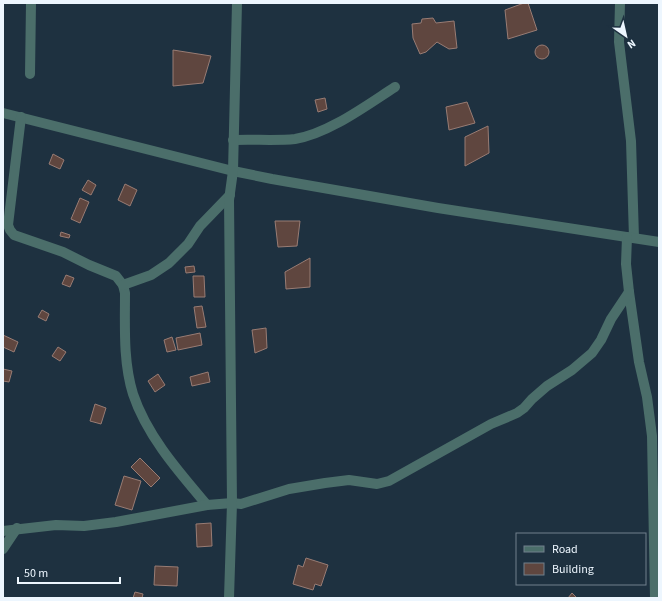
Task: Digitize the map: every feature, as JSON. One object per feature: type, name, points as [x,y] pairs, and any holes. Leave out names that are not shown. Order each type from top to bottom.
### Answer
[{"type":"street","points":[[30,74],[32,3]]},
{"type":"street","points":[[229,598],[232,503],[230,195],[233,171],[237,3]]},
{"type":"street","points":[[620,3],[619,42],[631,141],[631,237],[626,264],[639,362],[647,397],[652,436],[655,598]]},
{"type":"street","points":[[233,140],[295,139],[311,134],[330,127],[396,87]]},
{"type":"street","points":[[3,113],[233,171],[392,200],[659,242]]},
{"type":"street","points":[[21,117],[8,225],[10,230],[14,235],[63,252],[89,266],[116,276],[123,285],[125,293],[127,365],[133,394],[145,422],[162,448],[187,482],[207,505]]},
{"type":"street","points":[[123,285],[150,275],[168,263],[188,244],[200,226],[230,195]]},
{"type":"street","points":[[3,530],[56,525],[97,525],[207,505],[232,503],[241,504],[290,489],[325,483],[349,480],[378,484],[389,481],[491,424],[517,413],[548,386],[572,370],[592,353],[601,340],[611,318],[629,292]]},
{"type":"street","points":[[3,549],[17,528]]},
{"type":"building","points":[[528,3],[537,30],[508,39],[505,10]]},
{"type":"building","points":[[433,18],[436,23],[454,21],[457,48],[449,49],[437,42],[426,52],[420,54],[413,38],[412,24],[421,23],[422,19]]},
{"type":"building","points":[[542,45],[547,47],[549,52],[547,57],[542,59],[537,57],[535,52],[537,47]]},
{"type":"building","points":[[173,50],[211,56],[203,83],[173,86]]},
{"type":"building","points":[[325,98],[327,109],[318,112],[315,100]]},
{"type":"building","points":[[467,102],[475,123],[449,130],[446,107]]},
{"type":"building","points":[[488,126],[489,153],[465,166],[465,137]]},
{"type":"building","points":[[53,154],[64,160],[60,169],[49,164]]},
{"type":"building","points":[[88,180],[96,185],[91,195],[82,190]]},
{"type":"building","points":[[125,184],[137,190],[130,206],[118,200]]},
{"type":"building","points":[[80,198],[89,202],[80,223],[71,219]]},
{"type":"building","points":[[275,221],[300,221],[297,246],[278,247]]},
{"type":"building","points":[[61,232],[70,235],[69,238],[60,236]]},
{"type":"building","points":[[310,258],[310,287],[286,289],[285,272]]},
{"type":"building","points":[[194,266],[195,272],[186,273],[185,267]]},
{"type":"building","points":[[66,275],[74,278],[70,287],[62,284]]},
{"type":"building","points":[[193,276],[204,276],[205,297],[194,297]]},
{"type":"building","points":[[202,306],[206,327],[197,328],[194,307]]},
{"type":"building","points":[[42,310],[49,314],[46,321],[38,317]]},
{"type":"building","points":[[266,328],[267,348],[255,353],[252,330]]},
{"type":"building","points":[[200,333],[202,345],[178,350],[176,338]]},
{"type":"building","points":[[3,335],[18,342],[14,352],[3,347]]},
{"type":"building","points":[[172,337],[176,350],[167,352],[164,340]]},
{"type":"building","points":[[58,347],[66,352],[60,361],[52,356]]},
{"type":"building","points":[[3,369],[12,371],[9,382],[3,381]]},
{"type":"building","points":[[208,372],[210,382],[192,386],[190,377]]},
{"type":"building","points":[[158,374],[165,385],[155,392],[148,381]]},
{"type":"building","points":[[95,404],[106,408],[101,424],[90,421]]},
{"type":"building","points":[[140,458],[160,478],[151,487],[131,467]]},
{"type":"building","points":[[124,476],[141,481],[132,510],[115,505]]},
{"type":"building","points":[[211,523],[212,546],[197,547],[196,524]]},
{"type":"building","points":[[306,558],[328,565],[321,586],[315,584],[313,590],[293,584],[298,565],[303,567]]},
{"type":"building","points":[[155,566],[178,567],[177,586],[154,585]]},
{"type":"building","points":[[135,592],[143,594],[142,598],[133,598]]},
{"type":"building","points":[[572,593],[577,598],[568,598]]}]
